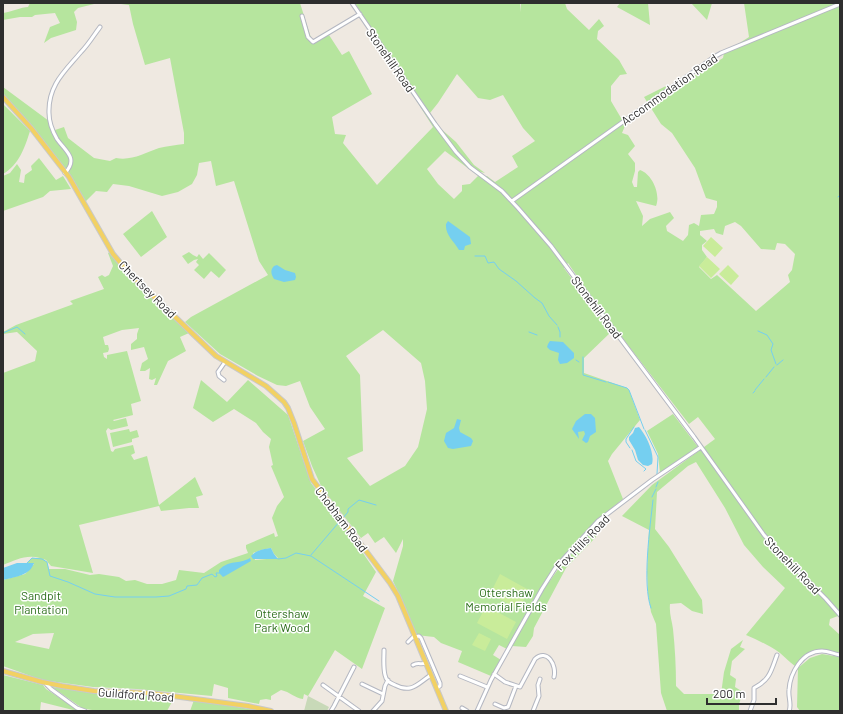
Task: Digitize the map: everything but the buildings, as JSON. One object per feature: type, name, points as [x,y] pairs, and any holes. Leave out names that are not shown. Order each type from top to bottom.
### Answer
[{"type":"main road","name":"Chertsey Road","points":[[3,97],[28,124],[66,173],[113,254],[129,273],[216,356],[266,386],[278,396]]},
{"type":"main road","name":"Chobham Road","points":[[278,396],[288,408],[312,479],[390,583],[398,596],[446,711]]},
{"type":"main road","name":"Guildford Road","points":[[3,671],[46,683],[94,691],[165,695],[248,706],[271,711]]},
{"type":"street","name":"Stonehill Road","points":[[352,3],[456,152],[466,164],[502,191],[551,246],[701,447],[764,535],[840,615]]},
{"type":"street","name":"Accommodation Road","points":[[512,202],[714,57],[840,4]]},
{"type":"street","points":[[302,16],[308,37],[313,42],[360,14]]},
{"type":"street","points":[[66,173],[72,160],[57,139],[52,129],[49,117],[50,97],[60,75],[83,51],[100,27]]},
{"type":"street","points":[[224,380],[219,376],[218,372],[225,362]]},
{"type":"street","name":"Fox Hills Road","points":[[477,711],[487,687],[542,589],[564,558],[598,522],[652,480],[701,447]]},
{"type":"street","name":"Chobham Road","points":[[415,637],[418,636],[421,638],[440,683],[440,686],[437,688]]},
{"type":"street","points":[[408,642],[415,637]]},
{"type":"street","points":[[384,649],[384,673],[388,680],[405,689],[416,686],[431,675]]},
{"type":"street","points":[[789,711],[791,706],[788,690],[793,671],[804,658],[812,653],[820,651],[840,655]]},
{"type":"street","points":[[750,711],[754,700],[754,688],[767,680],[777,655]]},
{"type":"street","points":[[494,674],[505,682],[521,687],[533,662],[539,656],[546,657],[552,661],[555,669],[554,677]]},
{"type":"street","points":[[413,665],[418,663],[426,663]]},
{"type":"street","points":[[331,711],[354,667]]},
{"type":"street","points":[[460,676],[487,687]]},
{"type":"street","points":[[533,711],[539,696],[538,685],[540,679]]},
{"type":"street","points":[[373,711],[381,703],[388,680]]},
{"type":"street","points":[[46,683],[51,689],[77,708],[85,711]]},
{"type":"street","points":[[322,685],[359,711]]},
{"type":"street","points":[[363,686],[383,694]]},
{"type":"street","points":[[495,704],[508,708],[516,686]]},
{"type":"street","points":[[462,708],[467,711]]},
{"type":"green space","points":[[30,3],[98,3],[78,8],[74,12],[77,22],[76,30],[51,38],[44,43],[50,27],[60,23],[55,13],[3,20],[3,13],[28,7]]},
{"type":"green space","name":"Ottershaw Memorial Fields","points":[[113,3],[300,3],[312,41],[329,35],[342,55],[349,51],[372,94],[332,117],[335,134],[346,135],[343,143],[377,185],[433,127],[355,3],[520,3],[520,12],[521,3],[565,3],[567,9],[589,30],[599,19],[604,26],[598,31],[597,39],[619,60],[627,74],[620,75],[611,86],[611,101],[624,123],[625,126],[622,133],[628,135],[635,146],[628,154],[635,163],[635,171],[632,182],[634,187],[637,187],[638,172],[640,170],[652,180],[656,190],[656,206],[636,201],[643,216],[642,226],[650,219],[670,212],[674,218],[666,226],[667,231],[683,241],[688,235],[689,225],[694,223],[699,226],[701,215],[714,214],[717,207],[717,201],[706,198],[695,168],[672,133],[661,124],[644,97],[666,86],[670,91],[723,58],[724,53],[749,37],[744,3],[840,3],[840,619],[838,616],[830,619],[829,625],[840,635],[840,653],[820,650],[810,652],[795,666],[776,650],[746,635],[785,588],[763,567],[744,545],[725,508],[696,462],[688,466],[657,492],[655,529],[669,547],[702,600],[703,614],[692,611],[681,603],[670,604],[676,665],[676,686],[684,694],[721,694],[724,672],[731,649],[743,640],[740,647],[745,649],[732,661],[730,675],[736,679],[735,687],[743,692],[739,704],[739,711],[667,711],[661,693],[656,624],[651,612],[648,594],[647,571],[649,530],[622,516],[652,485],[715,439],[698,417],[689,424],[596,304],[568,263],[564,268],[611,332],[584,358],[584,373],[627,388],[640,420],[608,461],[623,499],[601,517],[569,549],[551,572],[507,649],[499,645],[493,655],[501,660],[491,676],[458,662],[462,651],[441,643],[434,637],[416,635],[393,581],[403,546],[403,539],[396,553],[384,537],[375,543],[368,533],[361,538],[322,488],[303,441],[325,429],[310,407],[300,381],[286,386],[277,385],[258,376],[220,354],[185,322],[191,317],[268,275],[259,261],[234,181],[216,186],[211,161],[199,163],[197,175],[192,184],[178,192],[162,196],[129,186],[113,184],[107,192],[96,191],[85,202],[37,133],[3,95],[3,87],[49,121],[52,131],[64,127],[68,138],[94,158],[110,161],[116,158],[122,159],[138,156],[159,148],[184,144],[184,133],[170,58],[145,65],[129,5]],"holes":[[[457,74],[478,98],[490,100],[503,95],[523,128],[535,141],[512,156],[518,167],[495,182],[487,176],[478,176],[470,184],[462,185],[462,191],[454,199],[438,184],[427,169],[445,151],[469,169],[485,173],[474,165],[456,142],[440,128],[430,113]],[[735,222],[741,226],[761,249],[775,250],[777,243],[785,244],[795,254],[792,270],[788,275],[790,282],[756,311],[717,275],[711,279],[699,267],[707,257],[702,250],[702,245],[707,241],[700,235],[700,231],[714,229],[716,233],[723,235],[725,226]],[[383,330],[421,363],[425,381],[427,409],[418,447],[405,466],[370,486],[347,458],[363,451],[360,375],[346,356]]]},
{"type":"green space","points":[[620,3],[648,3],[650,25],[617,7]]},
{"type":"green space","points":[[691,3],[712,3],[707,20]]},
{"type":"green space","points":[[3,104],[30,131],[21,155],[13,166],[3,174]]},
{"type":"green space","points":[[39,158],[56,180],[63,176],[71,189],[50,191],[43,197],[3,211],[3,176],[10,173],[17,164],[21,170],[19,182],[24,183],[25,175],[32,170],[31,166]]},
{"type":"green space","points":[[152,211],[167,237],[141,257],[123,234]]},
{"type":"green space","points":[[711,237],[723,248],[715,257],[703,246]]},
{"type":"green space","points":[[110,252],[128,275],[134,279],[189,333],[180,337],[186,351],[168,361],[157,385],[154,385],[156,378],[152,380],[149,379],[150,368],[145,371],[140,371],[142,363],[148,359],[144,347],[131,350],[131,344],[137,339],[139,328],[122,330],[103,337],[105,345],[108,345],[109,349],[108,352],[103,353],[104,357],[107,359],[107,355],[127,351],[141,401],[131,404],[133,415],[113,420],[126,418],[128,426],[111,430],[108,428],[106,431],[111,451],[113,452],[115,449],[133,445],[135,453],[131,455],[134,460],[147,456],[159,505],[195,477],[203,495],[196,497],[199,508],[161,511],[159,506],[79,525],[93,573],[51,566],[46,560],[43,559],[47,562],[49,569],[65,569],[90,575],[99,574],[119,577],[126,581],[135,580],[147,584],[162,584],[176,580],[179,570],[204,573],[221,562],[248,553],[246,545],[274,533],[275,537],[278,536],[272,518],[277,506],[284,497],[271,466],[273,465],[269,447],[271,439],[256,423],[234,409],[213,422],[193,408],[201,380],[227,402],[248,380],[288,415],[311,483],[347,530],[376,572],[363,596],[385,608],[362,669],[335,650],[308,696],[304,694],[303,699],[281,690],[271,696],[271,700],[260,700],[259,704],[228,698],[228,688],[214,684],[212,696],[137,689],[93,687],[42,680],[3,666],[3,580],[25,574],[34,564],[27,563],[32,558],[40,558],[26,557],[3,565],[3,373],[35,361],[37,351],[17,332],[3,334],[3,332],[16,325],[73,304],[70,301],[104,289],[98,277],[102,275],[105,277],[109,275],[113,266],[108,253]],"holes":[[[271,548],[278,558],[255,560],[253,553]],[[54,633],[49,649],[15,642],[33,634]]]},
{"type":"green space","points":[[189,252],[197,257],[199,254],[203,259],[209,253],[226,270],[219,278],[211,271],[204,279],[194,270],[199,265],[196,262],[198,259],[188,264],[182,256]]},
{"type":"green space","points":[[707,257],[720,269],[711,278],[699,266]]},
{"type":"green space","points":[[728,265],[739,276],[731,285],[719,274]]},
{"type":"green space","points":[[673,414],[698,447],[660,473],[658,454],[647,431]]},
{"type":"green space","points":[[129,429],[130,432],[137,430],[139,437],[132,439],[132,442],[113,447],[110,433]]},
{"type":"green space","points":[[594,528],[596,537],[566,568],[534,628],[533,636],[526,647],[512,646],[544,589],[564,561]]},
{"type":"green space","name":"Ottershaw Memorial Fields","points":[[500,574],[529,590],[519,609],[490,594]]},
{"type":"green space","points":[[486,606],[516,622],[507,639],[477,623]]},
{"type":"green space","points":[[479,633],[491,639],[485,651],[472,645]]},
{"type":"green space","points":[[822,654],[840,657],[840,711],[800,711],[797,707],[798,668],[810,658]]},
{"type":"green space","points":[[3,675],[43,685],[46,689],[78,710],[41,702],[40,711],[3,711]]},
{"type":"green space","points":[[52,687],[94,693],[153,695],[174,698],[167,711],[98,711],[82,708]]},
{"type":"green space","points":[[308,696],[329,707],[327,711],[304,711]]},
{"type":"green space","points":[[194,700],[263,711],[190,711]]},
{"type":"water","points":[[448,221],[470,237],[471,244],[465,246],[464,250],[459,250],[448,235],[446,224]]},
{"type":"water","points":[[277,265],[285,270],[295,273],[295,280],[284,282],[274,279],[271,271],[274,266]]},
{"type":"water","points":[[550,341],[563,342],[574,353],[574,358],[567,363],[560,364],[558,360],[559,353],[550,350],[547,347]]},
{"type":"water","points":[[585,414],[591,414],[595,418],[596,432],[590,436],[588,442],[586,443],[582,440],[585,434],[584,431],[578,432],[579,439],[572,429],[576,421]]},
{"type":"water","points":[[457,419],[461,420],[459,428],[460,432],[471,438],[473,441],[471,446],[453,449],[448,448],[444,441],[446,433],[454,428]]},
{"type":"water","points":[[639,427],[647,439],[651,450],[653,460],[652,464],[648,466],[643,465],[638,460],[635,450],[629,440],[629,437],[635,428]]},
{"type":"water","points":[[271,548],[278,559],[253,559],[251,556],[263,549]]},
{"type":"water","points":[[250,558],[251,561],[223,577],[219,573],[219,570],[227,564]]},
{"type":"water","points":[[17,563],[34,563],[29,571],[17,577],[3,580],[3,568]]},
{"type":"waterway","points":[[475,256],[485,256],[488,263],[494,262],[499,269],[542,303],[549,316],[557,325]]},
{"type":"waterway","points":[[3,333],[17,327],[25,334]]},
{"type":"waterway","points":[[558,327],[560,337]]},
{"type":"waterway","points":[[758,331],[767,335],[773,344],[771,350],[776,364]]},
{"type":"waterway","points":[[529,332],[537,335]]},
{"type":"waterway","points":[[583,357],[583,375],[606,382]]},
{"type":"waterway","points":[[777,365],[783,360]]},
{"type":"waterway","points":[[766,377],[774,367]]},
{"type":"waterway","points":[[755,390],[764,379]]},
{"type":"waterway","points":[[608,382],[629,390],[644,429]]},
{"type":"waterway","points":[[630,448],[626,442],[626,439],[634,427]]},
{"type":"waterway","points":[[645,430],[658,457],[657,474]]},
{"type":"waterway","points":[[632,450],[636,461],[646,469],[644,471]]},
{"type":"waterway","points":[[656,487],[658,482]]},
{"type":"waterway","points":[[652,497],[656,489]]},
{"type":"waterway","points":[[343,518],[348,512],[348,509],[359,500],[376,505]]},
{"type":"waterway","points":[[651,608],[648,598],[647,570],[653,500]]},
{"type":"waterway","points":[[311,555],[340,521]]},
{"type":"waterway","points":[[278,559],[286,558],[296,553],[311,556],[379,601]]},
{"type":"waterway","points":[[27,563],[32,558],[42,559],[47,562],[50,576],[95,594],[115,597],[169,596],[186,589],[187,586],[197,585],[202,578],[212,574],[215,577],[217,576],[216,573],[219,573]]},
{"type":"park label","name":"Sandpit Plantation","points":[[41,602]]},
{"type":"park label","name":"Ottershaw Park Wood","points":[[282,620]]}]
